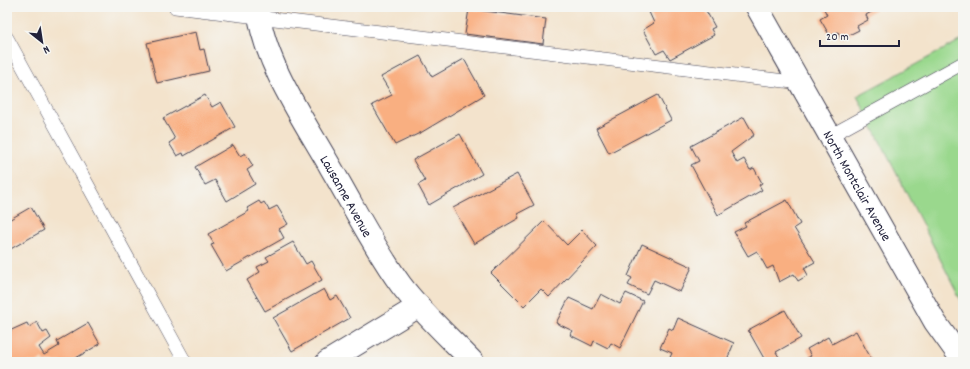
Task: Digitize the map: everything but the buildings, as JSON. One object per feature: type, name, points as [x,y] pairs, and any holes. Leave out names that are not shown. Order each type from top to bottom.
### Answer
[{"type":"street","name":"North Montclair Avenue","points":[[757,7],[935,322],[963,361]]},
{"type":"street","name":"Lausanne Avenue","points":[[258,12],[265,40],[281,79],[380,253],[419,306],[473,362]]},
{"type":"street","points":[[326,362],[419,306]]},
{"type":"street","points":[[935,322],[945,362]]},
{"type":"lane","points":[[175,7],[258,12],[800,83]]},
{"type":"lane","points":[[7,38],[185,362]]},
{"type":"lane","points":[[830,136],[963,63]]},
{"type":"green space","points":[[963,39],[963,304],[857,96]]}]
